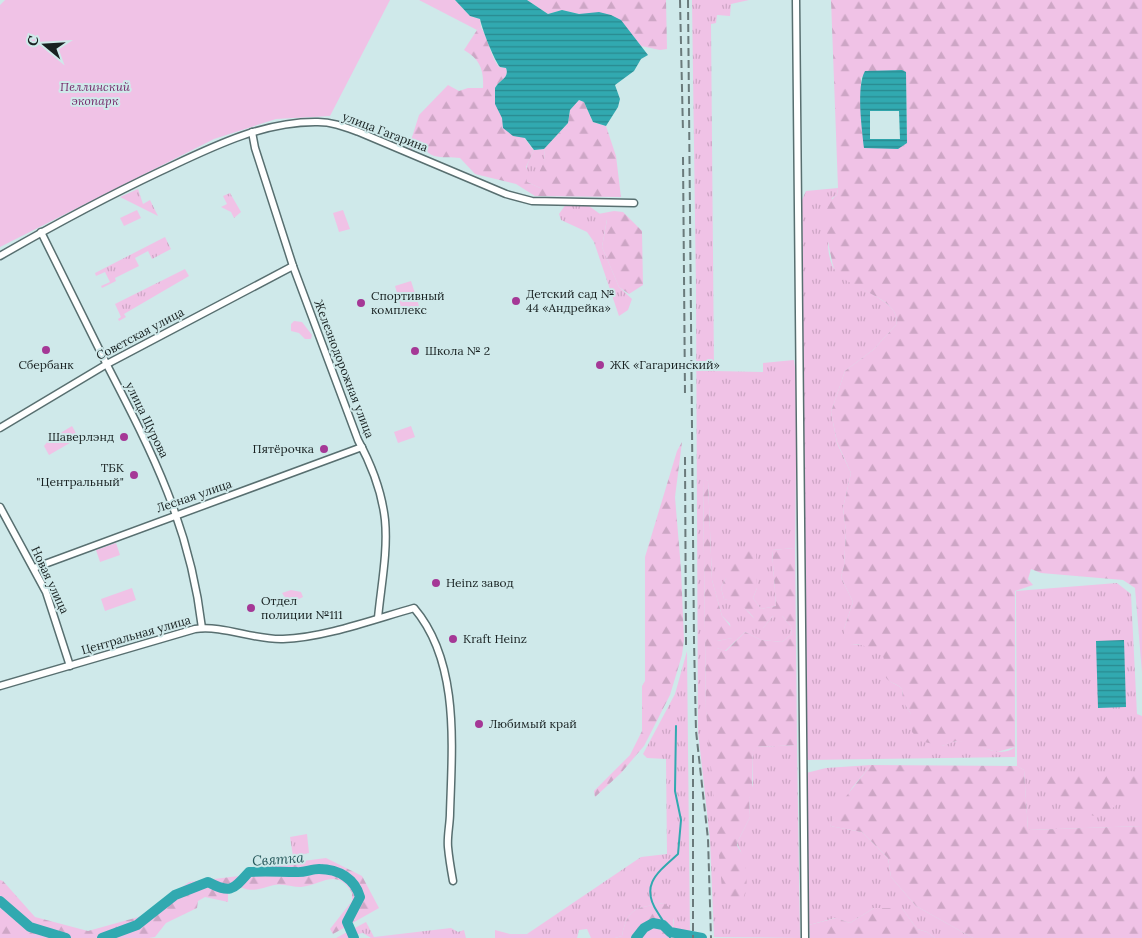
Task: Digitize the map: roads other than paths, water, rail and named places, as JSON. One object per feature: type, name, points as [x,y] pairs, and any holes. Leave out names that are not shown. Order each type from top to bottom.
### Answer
[{"type":"street","points":[[796,0],[805,938]]},
{"type":"street","name":"улица Гагарина","points":[[0,256],[41,232],[181,162],[252,132],[312,122],[337,124],[406,150],[506,194],[532,201],[634,203]]},
{"type":"street","name":"Железнодорожная улица","points":[[252,132],[255,148],[293,266],[362,446],[371,464],[385,521],[378,618]]},
{"type":"street","name":"улица Щурова","points":[[41,232],[134,415],[177,515],[192,563],[202,628]]},
{"type":"street","name":"Советская улица","points":[[0,428],[107,364],[293,266]]},
{"type":"street","name":"Лесная улица","points":[[34,568],[362,446]]},
{"type":"street","name":"Новая улица","points":[[1,512],[34,568],[55,614],[70,666]]},
{"type":"street","name":"Центральная улица","points":[[0,686],[202,628],[281,640],[331,631],[414,608],[425,620],[439,646],[452,729],[448,846],[453,881]]},
{"type":"water","points":[[455,0],[527,0],[548,14],[562,10],[579,14],[599,12],[611,15],[621,20],[648,55],[641,59],[634,71],[615,85],[620,99],[618,107],[606,126],[593,122],[584,102],[579,100],[570,110],[568,123],[544,149],[534,150],[525,138],[513,136],[503,128],[502,118],[495,104],[495,88],[507,74],[506,68],[500,67],[495,58],[480,19],[470,16]]},
{"type":"water","points":[[902,70],[906,72],[907,143],[898,149],[864,148],[860,97],[862,78],[865,71]],"holes":[[[870,111],[899,111],[900,139],[870,139]]]},
{"type":"water","points":[[1124,640],[1126,707],[1098,708],[1096,641]]},
{"type":"waterway","points":[[670,938],[650,894],[653,880],[678,854],[681,820],[675,791],[676,726]]},
{"type":"waterway","name":"Святка","points":[[102,938],[137,925],[175,895],[208,882],[227,889],[239,883],[249,872],[299,872],[319,869],[326,869],[345,876],[358,891],[360,897],[347,922],[354,938]]},
{"type":"waterway","name":"Святка","points":[[0,901],[30,927],[66,938]]},
{"type":"waterway","name":"Святка","points":[[636,938],[644,928],[653,923],[663,925],[670,932],[702,938]]},
{"type":"railway","points":[[680,0],[683,132]]},
{"type":"railway","points":[[688,0],[696,731],[708,839],[711,938]]},
{"type":"railway","points":[[683,157],[685,395]]},
{"type":"railway","points":[[685,457],[686,645]]},
{"type":"railway","points":[[693,755],[693,938]]},
{"type":"place","name":"Детский сад № 44 «Андрейка»","points":[[516,301]]},
{"type":"place","name":"Спортивный комплекс","points":[[361,303]]},
{"type":"place","name":"Сбербанк","points":[[46,350]]},
{"type":"place","name":"Школа № 2","points":[[415,351]]},
{"type":"place","name":"ЖК «Гагаринский»","points":[[600,365]]},
{"type":"place","name":"Шаверлэнд","points":[[124,437]]},
{"type":"place","name":"Пятёрочка","points":[[324,449]]},
{"type":"place","name":"ТБК \"Центральный\"","points":[[134,475]]},
{"type":"place","name":"Heinz завод","points":[[436,583]]},
{"type":"place","name":"Отдел полиции №111","points":[[251,608]]},
{"type":"place","name":"Kraft Heinz","points":[[453,639]]},
{"type":"place","name":"Любимый край","points":[[479,724]]},
{"type":"park label","name":"Пеллинский экопарк","points":[[95,94]]}]
